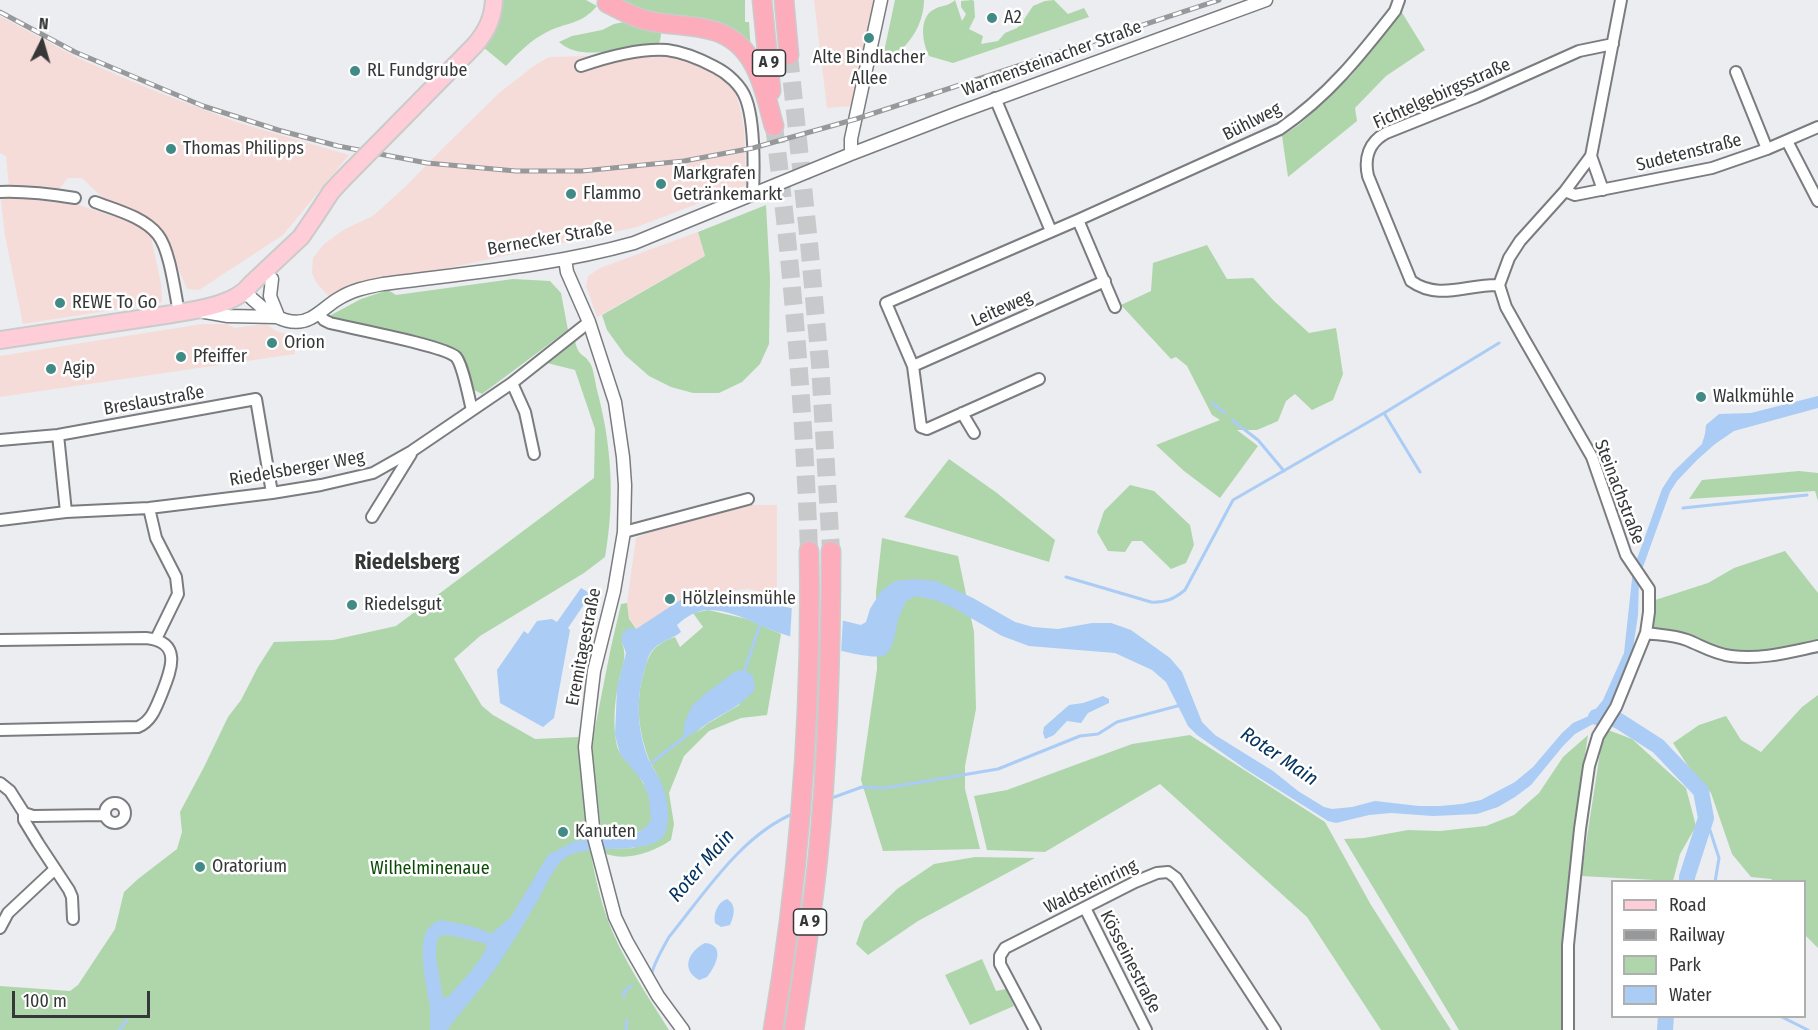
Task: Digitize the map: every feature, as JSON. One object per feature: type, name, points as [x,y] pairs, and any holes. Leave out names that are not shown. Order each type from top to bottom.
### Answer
[{"type":"highway","name":"A 9","points":[[604,2],[644,20],[715,30],[737,44],[754,64],[774,126],[762,0]]},
{"type":"highway","name":"A 9","points":[[784,0],[789,55]]},
{"type":"highway","name":"A 9","points":[[773,1030],[790,920],[801,824],[806,757],[809,551]]},
{"type":"highway","name":"A 9","points":[[794,1030],[811,915],[822,814],[829,663],[831,551]]},
{"type":"main road","points":[[0,340],[187,311],[228,300],[245,292],[301,237],[331,192],[342,180],[475,45],[489,24],[494,0]]},
{"type":"street","points":[[851,154],[851,139],[882,0]]},
{"type":"street","name":"Warmensteinacher Straße","points":[[851,154],[995,98],[1266,0]]},
{"type":"street","name":"Bühlweg","points":[[913,366],[886,303],[1280,129],[1324,95],[1348,71],[1395,11],[1399,0]]},
{"type":"street","points":[[1499,285],[1509,258],[1520,241],[1566,191],[1591,156],[1621,0]]},
{"type":"street","name":"Fichtelgebirgsstraße","points":[[1499,285],[1483,284],[1451,291],[1434,291],[1424,289],[1411,281],[1367,172],[1366,162],[1370,147],[1378,137],[1386,133],[1476,97],[1579,51],[1613,44]]},
{"type":"street","points":[[581,66],[607,57],[666,50],[684,54],[722,70],[736,83],[746,98],[751,120],[753,195]]},
{"type":"street","points":[[1736,72],[1767,149]]},
{"type":"street","points":[[995,98],[1051,231]]},
{"type":"street","name":"Sudetenstraße","points":[[1566,191],[1575,195],[1712,168],[1767,149],[1818,127]]},
{"type":"street","points":[[1787,141],[1818,201]]},
{"type":"street","name":"Bernecker Straße","points":[[187,311],[228,316],[278,318],[297,322],[311,318],[349,293],[371,286],[601,253],[634,243],[851,154]]},
{"type":"street","points":[[1591,156],[1603,190]]},
{"type":"street","points":[[0,192],[43,193],[75,198]]},
{"type":"street","points":[[95,202],[134,217],[159,235],[187,311]]},
{"type":"street","points":[[1077,220],[1115,307]]},
{"type":"street","name":"Eremitagestraße","points":[[565,259],[567,272],[589,322],[609,383],[620,431],[625,485],[624,532],[614,591],[594,671],[585,747],[594,837],[615,917],[646,976],[683,1030]]},
{"type":"street","points":[[272,279],[270,296],[278,318]]},
{"type":"street","name":"Leiteweg","points":[[913,366],[1105,281]]},
{"type":"street","name":"Steinachstraße","points":[[1499,285],[1506,307],[1592,457],[1626,555],[1649,589],[1646,633],[1616,707],[1598,736],[1589,766],[1568,945],[1568,1030]]},
{"type":"street","points":[[245,292],[278,318]]},
{"type":"street","points":[[318,313],[330,323],[426,345],[456,357],[472,410]]},
{"type":"street","name":"Riedelsberger Weg","points":[[0,520],[66,512],[149,508],[272,493],[373,473],[412,451],[512,383],[589,322]]},
{"type":"street","points":[[913,366],[921,427],[927,429],[1039,379]]},
{"type":"street","points":[[512,383],[525,412],[534,454]]},
{"type":"street","name":"Breslaustraße","points":[[0,440],[58,435],[256,399],[272,493]]},
{"type":"street","points":[[962,413],[974,433]]},
{"type":"street","points":[[58,435],[66,512]]},
{"type":"street","points":[[372,517],[412,451]]},
{"type":"street","points":[[624,532],[748,500]]},
{"type":"street","points":[[149,508],[156,538],[176,577],[178,594],[156,639]]},
{"type":"street","points":[[1646,633],[1674,636],[1716,653],[1730,656],[1763,658],[1818,646]]},
{"type":"street","points":[[0,640],[156,639],[167,648],[172,658],[172,668],[152,716],[143,725],[138,727],[0,730]]},
{"type":"street","points":[[0,783],[10,791],[24,813],[24,820],[72,897],[73,919]]},
{"type":"street","points":[[24,813],[33,816],[105,815]]},
{"type":"street","points":[[0,928],[8,913],[55,869]]},
{"type":"street","name":"Waldsteinring","points":[[1035,1030],[1000,964],[1000,956],[1005,948],[1135,882],[1157,873],[1168,872],[1176,878],[1275,1030]]},
{"type":"street","name":"Kösseinestraße","points":[[1085,908],[1146,1030]]},
{"type":"shaded area","points":[[814,0],[875,0],[852,106],[827,108]]},
{"type":"shaded area","points":[[0,16],[80,59],[150,89],[236,122],[349,155],[283,235],[199,290],[187,289],[163,233],[147,218],[105,200],[82,178],[68,178],[59,189],[9,187],[6,156],[0,153]]},
{"type":"shaded area","points":[[664,54],[706,67],[734,89],[744,128],[746,185],[637,227],[435,271],[366,281],[343,288],[329,297],[316,282],[312,273],[313,258],[324,244],[345,229],[373,216],[499,93],[535,65],[549,57]]},
{"type":"shaded area","points":[[11,197],[79,205],[134,223],[151,237],[161,284],[162,302],[23,324],[5,236],[1,200]]},
{"type":"shaded area","points":[[698,232],[705,256],[597,317],[586,286],[588,276],[600,268]]},
{"type":"shaded area","points":[[202,324],[227,324],[234,328],[266,324],[276,331],[293,336],[295,354],[0,397],[0,356]]},
{"type":"shaded area","points":[[740,505],[777,505],[777,596],[749,589],[695,594],[636,629],[629,619],[627,603],[636,538],[652,531]]},
{"type":"green space","points":[[500,0],[586,0],[597,6],[585,17],[547,32],[536,39],[506,66],[483,47],[495,31]]},
{"type":"green space","points":[[613,0],[745,0],[745,22],[749,22],[751,53],[705,20],[650,13]]},
{"type":"green space","points":[[895,0],[924,0],[922,15],[916,30],[897,54],[884,52]]},
{"type":"green space","points":[[955,0],[962,21],[966,14],[961,7],[961,1],[974,1],[975,17],[969,29],[983,36],[981,44],[998,41],[1005,33],[1021,24],[1033,6],[1045,1],[1054,0],[1068,14],[1084,8],[1089,17],[953,63],[929,56],[923,32],[928,14]]},
{"type":"green space","points":[[1401,11],[1425,50],[1386,76],[1355,108],[1357,121],[1288,177],[1282,136],[1300,124],[1351,76]]},
{"type":"green space","points":[[629,21],[662,28],[660,41],[657,45],[593,53],[580,52],[559,42],[572,36],[602,30],[614,24]]},
{"type":"green space","points":[[766,205],[770,278],[769,344],[760,364],[742,382],[719,393],[693,393],[671,387],[649,376],[625,355],[607,330],[602,315],[705,256],[698,232]]},
{"type":"green space","points":[[1207,245],[1227,279],[1253,278],[1309,333],[1336,328],[1343,374],[1333,400],[1312,410],[1295,394],[1286,401],[1278,421],[1257,430],[1237,430],[1258,446],[1220,498],[1184,471],[1156,445],[1220,420],[1212,415],[1187,366],[1176,357],[1171,359],[1121,305],[1151,291],[1153,263]]},
{"type":"green space","points":[[513,279],[550,281],[561,293],[568,330],[482,394],[470,388],[462,359],[330,318],[331,315],[361,299],[388,290],[396,295]]},
{"type":"green space","name":"Wilhelminenaue","points":[[575,341],[578,350],[588,360],[592,369],[609,453],[611,494],[605,557],[584,573],[480,636],[454,659],[482,706],[493,715],[535,739],[578,737],[591,851],[600,896],[613,933],[627,961],[669,1030],[0,1030],[0,986],[70,991],[78,985],[115,929],[124,892],[177,849],[182,832],[180,812],[228,717],[241,700],[274,642],[333,640],[396,626],[594,478],[595,429],[575,370],[547,363]]},
{"type":"green space","points":[[949,459],[997,493],[1055,540],[1049,562],[904,517]]},
{"type":"green space","points":[[1799,471],[1818,473],[1818,501],[1815,491],[1689,499],[1702,480]]},
{"type":"green space","points":[[1130,485],[1154,491],[1190,525],[1194,545],[1186,563],[1171,569],[1142,541],[1132,541],[1125,552],[1108,551],[1097,532],[1104,511]]},
{"type":"green space","points":[[882,538],[958,556],[974,632],[976,709],[965,766],[965,789],[980,849],[883,851],[861,780],[877,669],[876,592]]},
{"type":"green space","points":[[1785,551],[1818,593],[1818,646],[1763,658],[1646,633],[1649,602],[1708,583],[1734,568]]},
{"type":"green space","points":[[627,603],[629,619],[636,629],[622,642],[624,659],[616,701],[616,739],[620,753],[644,785],[650,798],[652,812],[648,825],[638,832],[623,836],[602,837],[591,748],[621,604]]},
{"type":"green space","points":[[708,610],[747,619],[781,634],[767,715],[741,718],[709,731],[684,756],[669,793],[674,824],[671,840],[639,855],[612,856],[604,853],[604,849],[634,848],[667,813],[661,785],[643,741],[639,720],[640,689],[647,661],[655,648],[675,637],[680,647],[703,627],[693,613]],"holes":[[[753,676],[739,705],[707,724],[696,733]]]},
{"type":"green space","points":[[1818,695],[1818,948],[1806,936],[1806,880],[1772,880],[1751,877],[1732,854],[1711,793],[1688,766],[1673,743],[1699,725],[1726,716],[1741,740],[1761,752],[1802,707]]},
{"type":"green space","points":[[1608,730],[1632,739],[1686,788],[1696,826],[1680,854],[1673,880],[1581,876],[1601,746]]},
{"type":"green space","points":[[1190,735],[1325,822],[1371,905],[1451,1030],[1381,1030],[1307,917],[1160,784],[1045,852],[987,850],[974,796],[1007,790],[1132,744]]},
{"type":"green space","points":[[1588,735],[1578,800],[1564,947],[1563,1030],[1459,1030],[1344,839],[1408,830],[1440,831],[1486,826],[1514,815],[1539,793],[1563,757]]},
{"type":"green space","points":[[975,857],[1035,858],[918,921],[868,955],[856,944],[864,921],[897,889],[934,864]]},
{"type":"green space","points":[[982,959],[996,991],[1006,989],[1014,1006],[970,1025],[945,975]]},
{"type":"water","points":[[1818,396],[1818,408],[1734,431],[1715,444],[1677,481],[1670,492],[1639,578],[1638,615],[1632,655],[1602,719],[1575,734],[1531,785],[1498,807],[1477,814],[1433,816],[1391,813],[1369,815],[1336,823],[1328,821],[1247,770],[1197,735],[1188,726],[1166,682],[1152,670],[1115,653],[1029,646],[1002,636],[952,607],[935,600],[916,596],[906,601],[899,617],[891,648],[885,655],[878,657],[804,641],[728,613],[709,610],[692,614],[677,625],[681,632],[658,645],[651,652],[640,689],[639,711],[643,743],[647,756],[662,783],[666,797],[668,818],[666,831],[660,840],[650,845],[589,851],[565,858],[553,871],[521,929],[487,980],[447,1030],[430,1030],[430,1007],[424,975],[423,950],[424,938],[434,923],[448,921],[491,934],[511,917],[548,855],[575,841],[639,832],[651,820],[649,798],[643,782],[620,754],[615,735],[617,688],[626,653],[622,634],[628,628],[636,629],[685,597],[695,594],[712,594],[782,606],[861,625],[866,622],[870,609],[881,591],[895,581],[915,579],[936,581],[973,598],[1015,622],[1033,627],[1058,629],[1092,623],[1111,623],[1131,630],[1170,658],[1182,672],[1202,722],[1215,735],[1273,771],[1298,791],[1324,807],[1332,809],[1352,807],[1375,801],[1419,806],[1462,804],[1481,800],[1515,782],[1533,767],[1562,733],[1573,723],[1591,715],[1603,700],[1624,653],[1633,570],[1662,489],[1673,472],[1702,444],[1706,425],[1719,414],[1751,413]],"holes":[[[443,935],[487,944],[470,972],[448,997],[443,998],[436,957],[437,939]]]},
{"type":"water","points":[[581,588],[591,594],[568,628],[570,630],[554,718],[543,727],[500,703],[497,670],[524,631],[528,634],[537,621],[552,619],[557,622]]},
{"type":"water","points":[[745,670],[753,676],[755,689],[750,695],[683,738],[685,721],[692,706],[736,671]]},
{"type":"water","points":[[1103,696],[1109,699],[1109,703],[1088,713],[1081,723],[1067,721],[1054,735],[1045,739],[1044,727],[1069,705]]},
{"type":"water","points":[[727,899],[732,904],[733,914],[730,925],[721,927],[715,923],[716,912],[719,905]]},
{"type":"water","points":[[705,943],[715,948],[717,957],[707,977],[699,980],[693,976],[688,966],[691,955]]},
{"type":"pier","points":[[792,605],[843,618],[841,653],[790,639]]},
{"type":"waterway","points":[[1066,577],[1151,602],[1173,598],[1185,590],[1233,500],[1384,413],[1499,343]]},
{"type":"waterway","points":[[1212,403],[1225,413]]},
{"type":"waterway","points":[[1384,413],[1420,472]]},
{"type":"waterway","points":[[1232,420],[1258,440],[1284,471]]},
{"type":"waterway","points":[[1683,508],[1807,495]]},
{"type":"waterway","name":"Roter Main","points":[[744,672],[761,622]]},
{"type":"waterway","name":"Roter Main","points":[[829,799],[862,787],[885,788],[998,769],[1080,736],[1098,734],[1117,722],[1181,705]]},
{"type":"waterway","name":"Roter Main","points":[[1596,717],[1604,715],[1619,721],[1658,746],[1701,791],[1706,818],[1687,880]]},
{"type":"waterway","name":"Roter Main","points":[[647,766],[685,737]]},
{"type":"waterway","name":"Roter Main","points":[[652,973],[669,937],[725,867],[758,835],[795,813]]},
{"type":"waterway","points":[[1706,818],[1719,858],[1715,880]]},
{"type":"waterway","name":"Roter Main","points":[[624,997],[624,992],[631,986]]},
{"type":"waterway","name":"Roter Main","points":[[1665,1030],[1666,1018]]},
{"type":"waterway","points":[[1784,1018],[1808,1030]]},
{"type":"waterway","points":[[119,1030],[127,1020]]},
{"type":"waterway","name":"Roter Main","points":[[626,1030],[627,1020]]},
{"type":"tunnel","points":[[789,55],[820,364],[831,551]]},
{"type":"tunnel","points":[[774,126],[796,338],[809,551]]},
{"type":"railway","points":[[0,12],[75,52],[203,106],[278,130],[338,146],[427,163],[516,171],[582,171],[684,161],[753,148],[856,119],[1219,0]]},
{"type":"place","name":"A2","points":[[992,18]]},
{"type":"place","name":"Alte Bindlacher Allee","points":[[869,38]]},
{"type":"place","name":"RL Fundgrube","points":[[355,71]]},
{"type":"place","name":"Thomas Philipps","points":[[171,149]]},
{"type":"place","name":"Markgrafen Getränkemarkt","points":[[661,184]]},
{"type":"place","name":"Flammo","points":[[571,194]]},
{"type":"place","name":"REWE To Go","points":[[60,303]]},
{"type":"place","name":"Orion","points":[[272,343]]},
{"type":"place","name":"Pfeiffer","points":[[181,357]]},
{"type":"place","name":"Agip","points":[[51,369]]},
{"type":"place","name":"Walkmühle","points":[[1701,397]]},
{"type":"place","name":"Hölzleinsmühle","points":[[670,599]]},
{"type":"place","name":"Riedelsgut","points":[[352,605]]},
{"type":"place","name":"Kanuten","points":[[563,832]]},
{"type":"place","name":"Oratorium","points":[[200,867]]},
{"type":"district","name":"Riedelsberg","points":[[407,563]]}]
